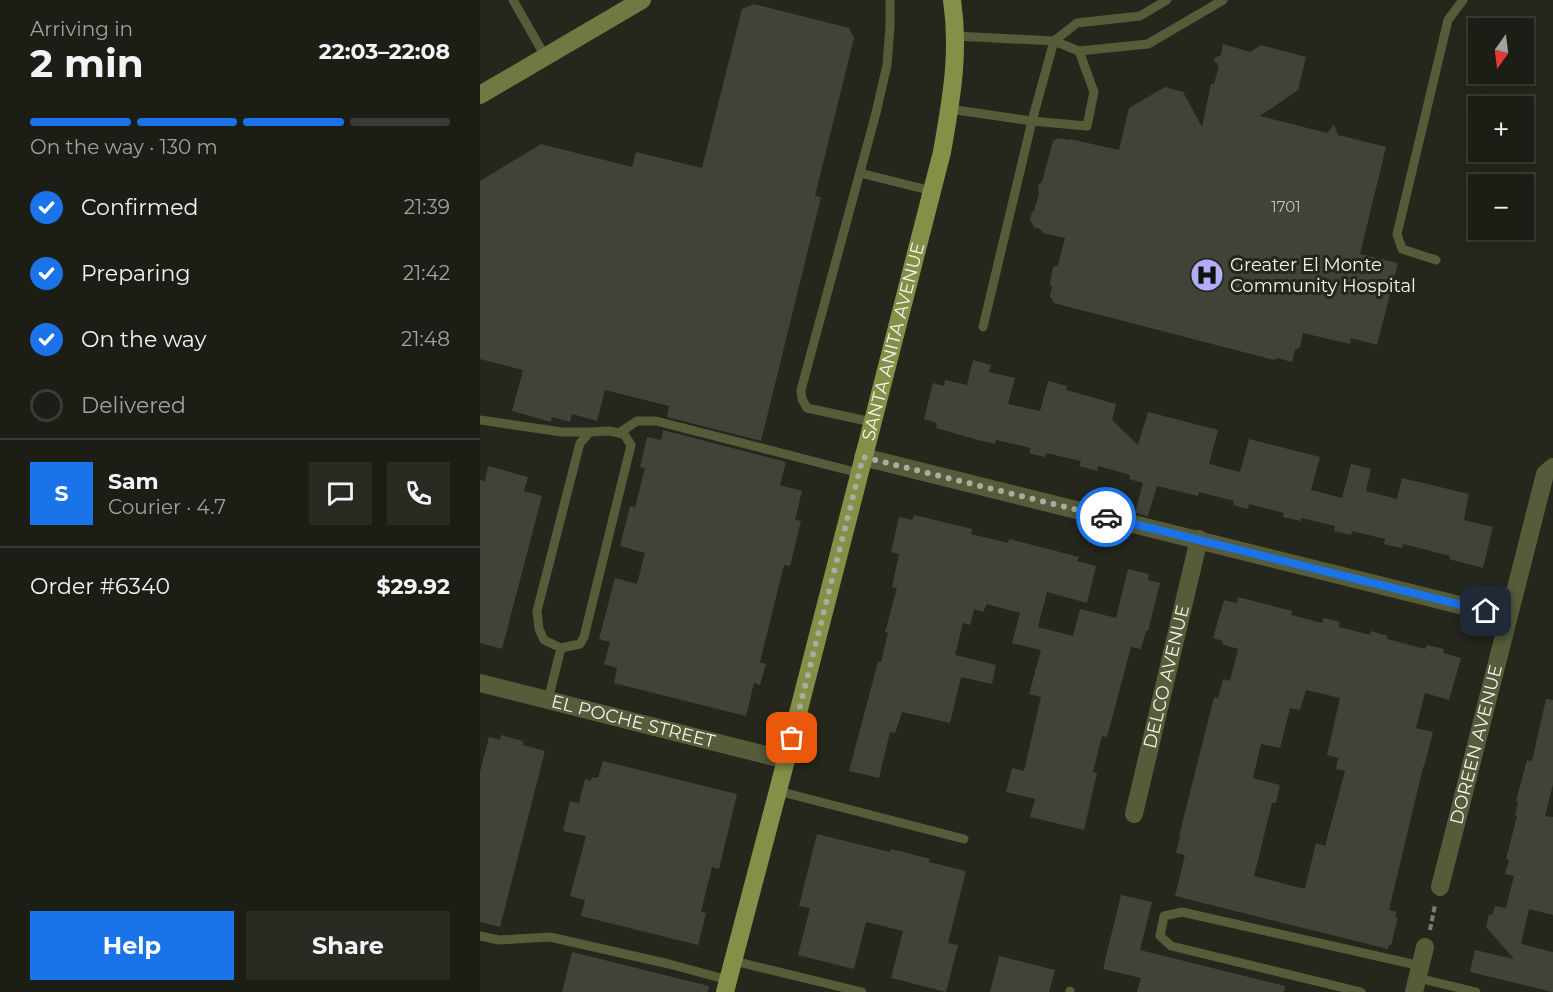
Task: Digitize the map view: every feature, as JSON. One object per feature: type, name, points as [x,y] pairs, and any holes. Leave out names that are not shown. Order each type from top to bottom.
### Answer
[{"type":"main road","points":[[480,94],[642,0]]},
{"type":"main road","name":"SANTA ANITA AVENUE","points":[[727,986],[942,152],[954,82],[955,36],[952,0]]},
{"type":"street","points":[[861,465],[1199,539],[1508,617]]},
{"type":"street","name":"DOREEN AVENUE","points":[[1440,886],[1545,474],[1553,467]]},
{"type":"street","name":"DELCO AVENUE","points":[[1134,814],[1199,539]]},
{"type":"street","name":"EL POCHE STREET","points":[[480,683],[786,760]]},
{"type":"street","points":[[1418,979],[1425,946]]},
{"type":"lane","points":[[513,0],[545,56]]},
{"type":"lane","points":[[872,422],[807,408],[802,399],[801,390],[887,65],[891,26],[890,0]]},
{"type":"lane","points":[[983,327],[1032,121],[1054,41],[1077,23],[1140,16],[1167,0]]},
{"type":"lane","points":[[955,36],[1054,41],[1078,51],[1148,44],[1223,0]]},
{"type":"lane","points":[[1436,260],[1402,249],[1397,234],[1448,20],[1463,0]]},
{"type":"lane","points":[[949,109],[1087,126],[1095,92],[1078,51]]},
{"type":"lane","points":[[860,173],[932,191]]},
{"type":"lane","points":[[480,420],[562,432],[609,431],[624,434],[631,445],[584,637],[580,644],[561,648],[544,640],[539,629],[537,611],[580,443],[590,432]]},
{"type":"lane","points":[[619,433],[637,421],[656,421],[789,454],[861,465]]},
{"type":"lane","points":[[548,700],[561,648]]},
{"type":"lane","points":[[778,791],[964,839]]},
{"type":"lane","points":[[1361,992],[1171,946],[1160,936],[1164,916],[1182,912],[1418,979],[1476,992]]},
{"type":"lane","points":[[480,936],[499,940],[550,937],[669,964],[727,986]]},
{"type":"lane","points":[[734,961],[862,992]]},
{"type":"path","points":[[1425,946],[1440,886]]},
{"type":"building","points":[[754,4],[849,28],[854,38],[815,196],[821,197],[761,441],[667,417],[669,406],[605,390],[597,421],[572,414],[570,422],[552,417],[551,422],[512,411],[523,370],[480,359],[480,181],[541,144],[632,167],[636,152],[702,168],[742,9]]},
{"type":"building","name":"Greater El Monte Community Hospital","points":[[1223,44],[1250,52],[1261,45],[1306,57],[1298,90],[1260,116],[1327,133],[1334,125],[1338,135],[1386,147],[1360,254],[1398,263],[1377,345],[1351,338],[1350,344],[1303,333],[1300,347],[1295,350],[1292,362],[1277,358],[1274,360],[1054,303],[1050,296],[1053,267],[1058,265],[1065,238],[1043,233],[1034,227],[1030,220],[1053,141],[1058,138],[1070,139],[1119,150],[1129,108],[1165,87],[1183,92],[1202,127],[1211,84],[1214,84],[1219,66],[1213,59],[1221,55]]},
{"type":"building","points":[[973,360],[991,365],[989,372],[1015,378],[1008,404],[1040,411],[1048,381],[1067,386],[1066,390],[1116,404],[1112,420],[1138,445],[1148,412],[1218,430],[1209,464],[1240,472],[1249,439],[1320,457],[1311,490],[1342,498],[1351,464],[1371,469],[1366,491],[1397,499],[1402,478],[1469,494],[1464,520],[1493,527],[1483,568],[1449,559],[1450,556],[1403,544],[1402,548],[1384,544],[1385,539],[1352,531],[1351,535],[1334,531],[1335,526],[1301,518],[1301,521],[1283,517],[1284,513],[1249,504],[1248,509],[1233,505],[1234,501],[1199,492],[1198,496],[1157,486],[1148,516],[1135,513],[1143,483],[1129,479],[1130,475],[1098,466],[1097,471],[1079,466],[1081,461],[1046,453],[1045,457],[1029,453],[1031,448],[996,440],[995,444],[978,440],[936,428],[937,423],[924,419],[933,383],[944,386],[945,380],[967,385]]},
{"type":"building","points":[[663,430],[786,462],[780,485],[802,491],[795,520],[801,521],[790,566],[784,565],[760,662],[766,664],[760,685],[754,683],[746,716],[614,683],[617,668],[604,664],[610,642],[599,639],[615,578],[637,584],[645,553],[620,546],[630,506],[635,507],[645,468],[640,467],[647,437],[661,440]]},
{"type":"building","points":[[488,466],[528,477],[524,491],[542,496],[502,649],[480,643],[480,480],[485,481]]},
{"type":"building","points":[[914,515],[972,529],[971,534],[1008,543],[1009,539],[1079,557],[1077,561],[1096,566],[1087,603],[1047,592],[1038,627],[1073,636],[1080,609],[1116,618],[1128,569],[1149,574],[1148,580],[1160,583],[1148,631],[1146,631],[1141,649],[1131,647],[1107,737],[1102,736],[1093,772],[1097,773],[1084,830],[1030,817],[1035,799],[1006,792],[1012,768],[1024,771],[1041,697],[1029,694],[1041,650],[1012,643],[1020,613],[987,604],[983,612],[974,609],[970,625],[963,623],[955,655],[996,665],[992,684],[961,677],[950,723],[902,712],[895,733],[890,732],[879,778],[849,771],[878,662],[881,662],[888,633],[885,632],[897,588],[892,587],[899,554],[891,552],[899,517],[912,520]]},
{"type":"building","points":[[1238,597],[1292,611],[1291,615],[1322,623],[1324,618],[1340,622],[1339,627],[1370,635],[1371,631],[1388,636],[1387,639],[1425,649],[1427,645],[1444,649],[1443,653],[1461,658],[1449,700],[1425,693],[1416,728],[1433,732],[1389,910],[1397,912],[1395,917],[1398,918],[1388,949],[1175,896],[1185,855],[1176,853],[1179,836],[1214,697],[1218,698],[1223,679],[1230,681],[1238,649],[1222,644],[1223,641],[1213,638],[1224,600],[1237,603]],"holes":[[[1306,690],[1340,698],[1327,755],[1338,758],[1336,769],[1345,771],[1325,846],[1316,843],[1305,889],[1254,876],[1272,803],[1276,803],[1280,785],[1253,778],[1261,744],[1280,748],[1290,708],[1300,710]]]},
{"type":"building","points":[[1546,699],[1553,700],[1553,784],[1545,816],[1553,817],[1553,915],[1529,909],[1521,944],[1553,952],[1553,992],[1470,972],[1475,950],[1514,959],[1486,927],[1489,914],[1492,915],[1495,906],[1506,908],[1514,876],[1505,874],[1509,860],[1506,859],[1517,816],[1515,816],[1518,802],[1516,801],[1527,760],[1532,761]]},
{"type":"building","points":[[501,735],[523,741],[523,745],[545,751],[500,927],[480,922],[480,772],[489,737],[500,740]]},
{"type":"building","points":[[603,761],[737,794],[719,869],[712,867],[701,912],[706,913],[698,945],[581,916],[585,900],[570,896],[586,836],[563,831],[570,801],[579,803],[585,779],[591,781],[592,777],[598,778]]},
{"type":"building","points":[[817,834],[890,852],[891,849],[966,871],[948,943],[958,945],[946,992],[891,978],[903,931],[866,922],[854,969],[798,955],[810,908],[799,906]]},
{"type":"building","points":[[1121,895],[1152,902],[1140,950],[1285,986],[1284,992],[1137,992],[1141,978],[1103,969]]},
{"type":"building","points":[[572,952],[709,986],[708,992],[562,992]]},
{"type":"building","points":[[999,956],[1055,970],[1049,992],[990,992]]},
{"type":"way so far","points":[[792,738],[863,457],[1106,517]]},
{"type":"place","name":"Greater El Monte Community Hospital","points":[[1207,275]]},
{"type":"route","points":[[1106,517],[1486,611]]}]
